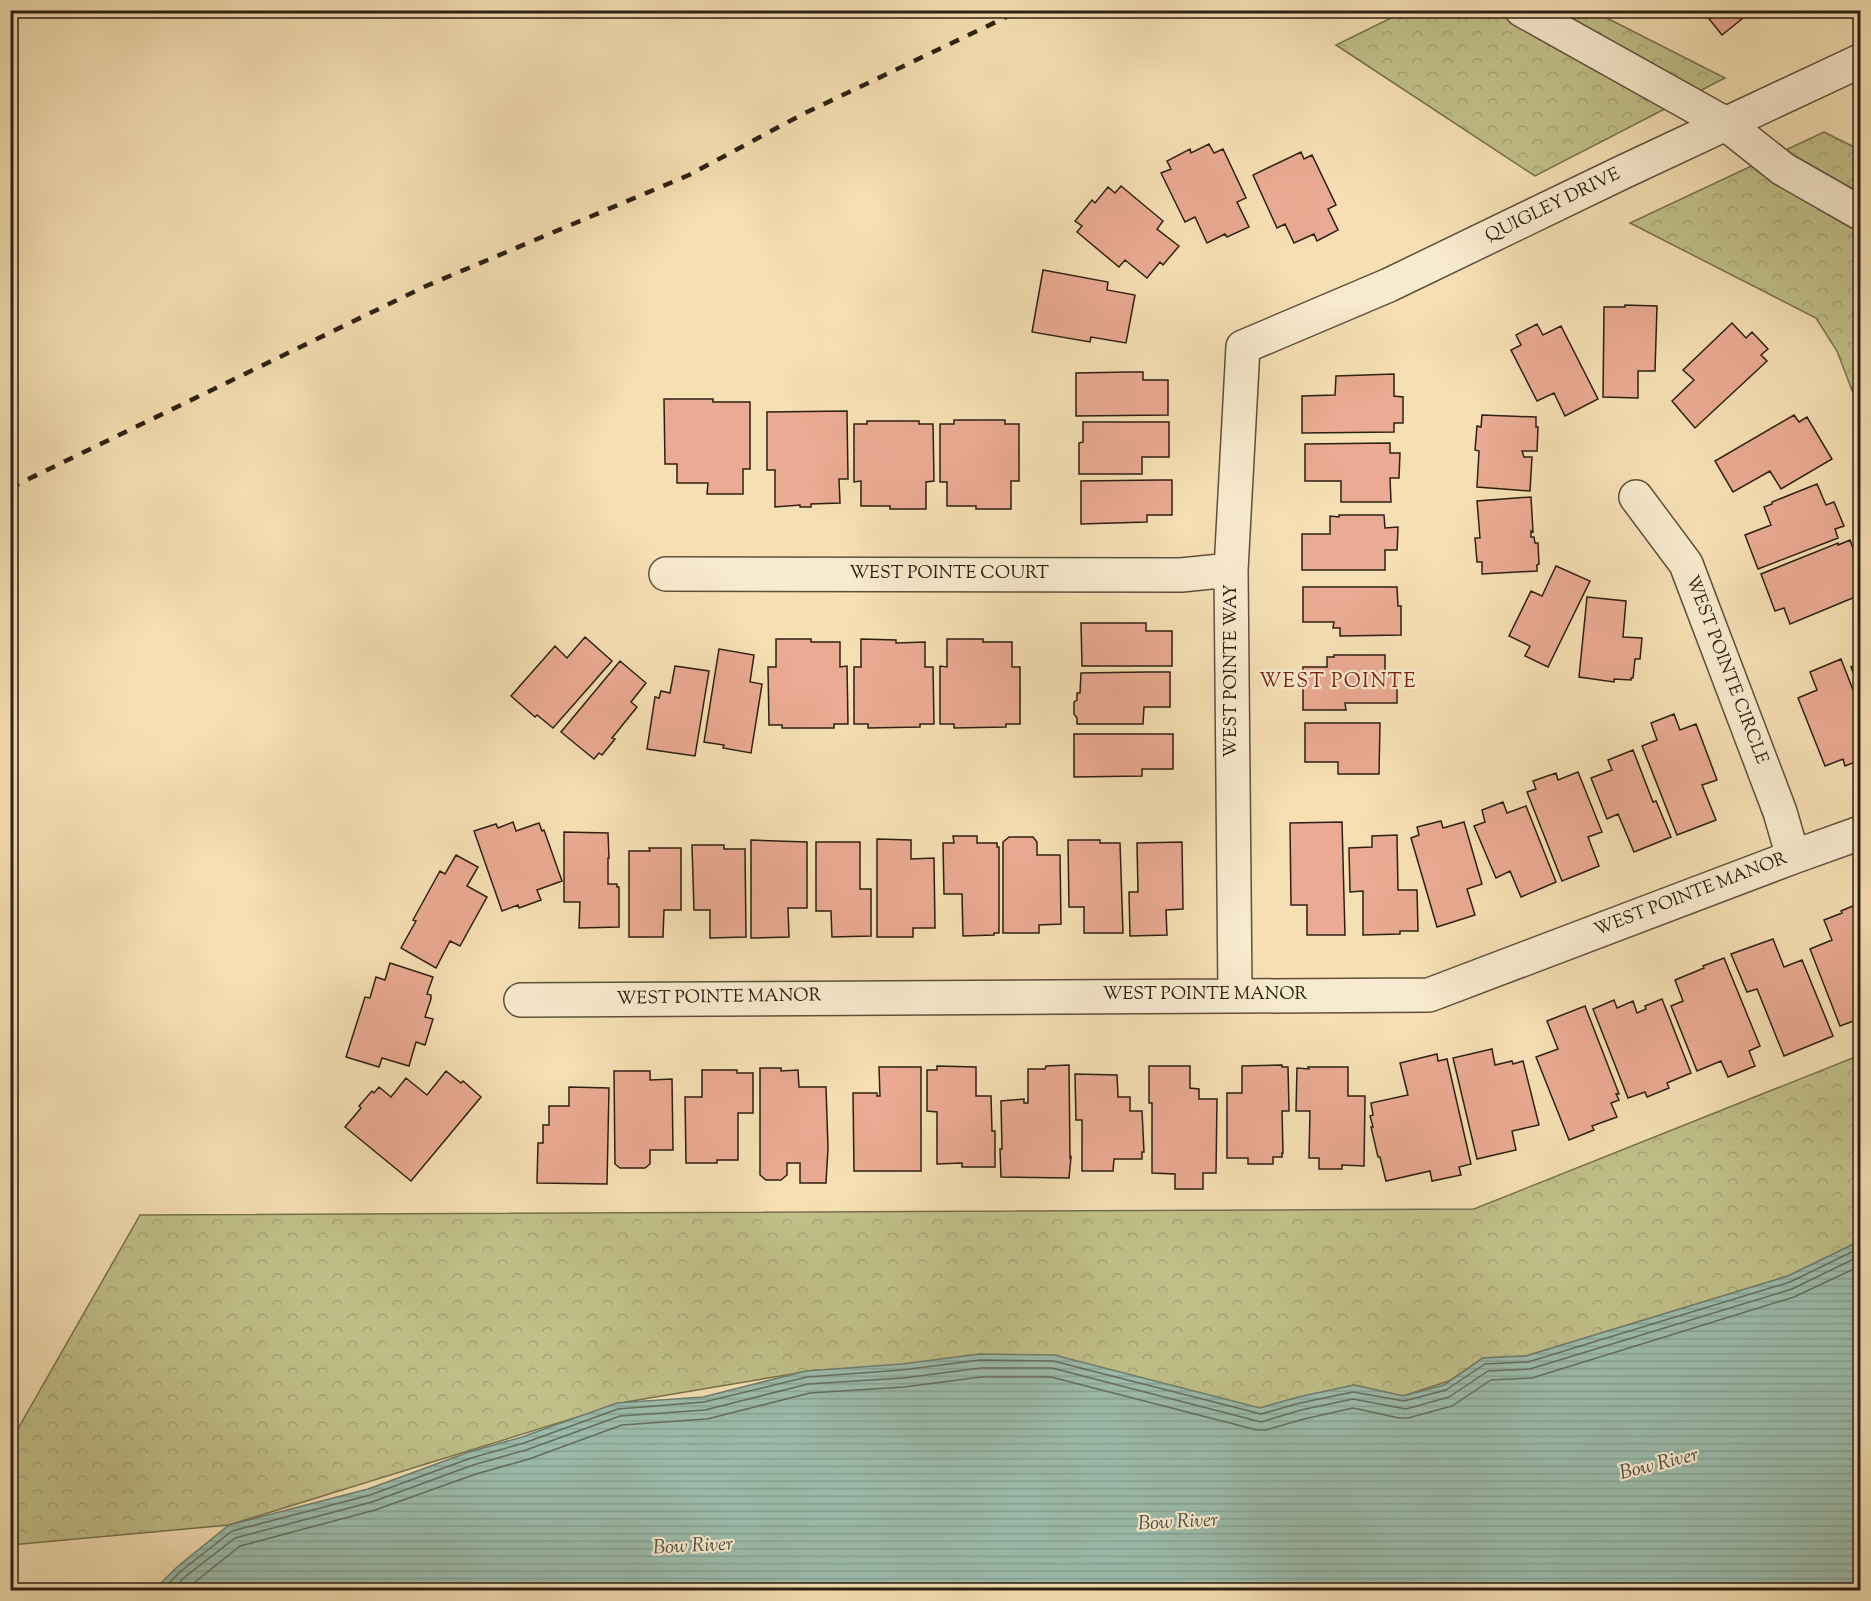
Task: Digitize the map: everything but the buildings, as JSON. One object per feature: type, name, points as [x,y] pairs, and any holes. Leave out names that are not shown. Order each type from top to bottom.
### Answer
[{"type":"street","points":[[1522,10],[1726,124],[1783,169],[1860,213]]},
{"type":"street","name":"QUIGLEY DRIVE","points":[[1243,347],[1389,285],[1860,61]]},
{"type":"street","name":"WEST POINTE WAY","points":[[1236,994],[1231,570],[1243,347]]},
{"type":"street","name":"WEST POINTE CIRCLE","points":[[1636,497],[1686,564],[1780,812],[1793,856]]},
{"type":"street","name":"WEST POINTE COURT","points":[[666,574],[1181,574],[1231,570]]},
{"type":"street","name":"WEST POINTE MANOR","points":[[521,1000],[1429,994],[1793,856],[1860,833]]},
{"type":"green space","points":[[1405,11],[1593,11],[1725,78],[1535,176],[1336,45]]},
{"type":"green space","points":[[1824,132],[1860,150],[1860,411],[1837,351],[1816,318],[1630,223]]},
{"type":"green space","points":[[1860,1055],[1860,1241],[1788,1276],[1526,1356],[1483,1358],[1449,1381],[1403,1396],[1354,1385],[1260,1408],[816,1370],[626,1402],[229,1525],[11,1545],[11,1441],[140,1215],[1474,1209]]},
{"type":"water","name":"Bow River","points":[[1860,1241],[1860,1590],[154,1590],[177,1567],[229,1525],[368,1489],[469,1452],[522,1437],[617,1403],[703,1397],[806,1371],[902,1364],[980,1354],[1054,1355],[1260,1408],[1354,1385],[1403,1396],[1444,1385],[1483,1358],[1526,1356],[1788,1276]]},
{"type":"railway","points":[[10,488],[426,286],[689,175],[803,114],[1021,10]]},
{"type":"district","name":"WEST POINTE","points":[[1338,682]]}]
